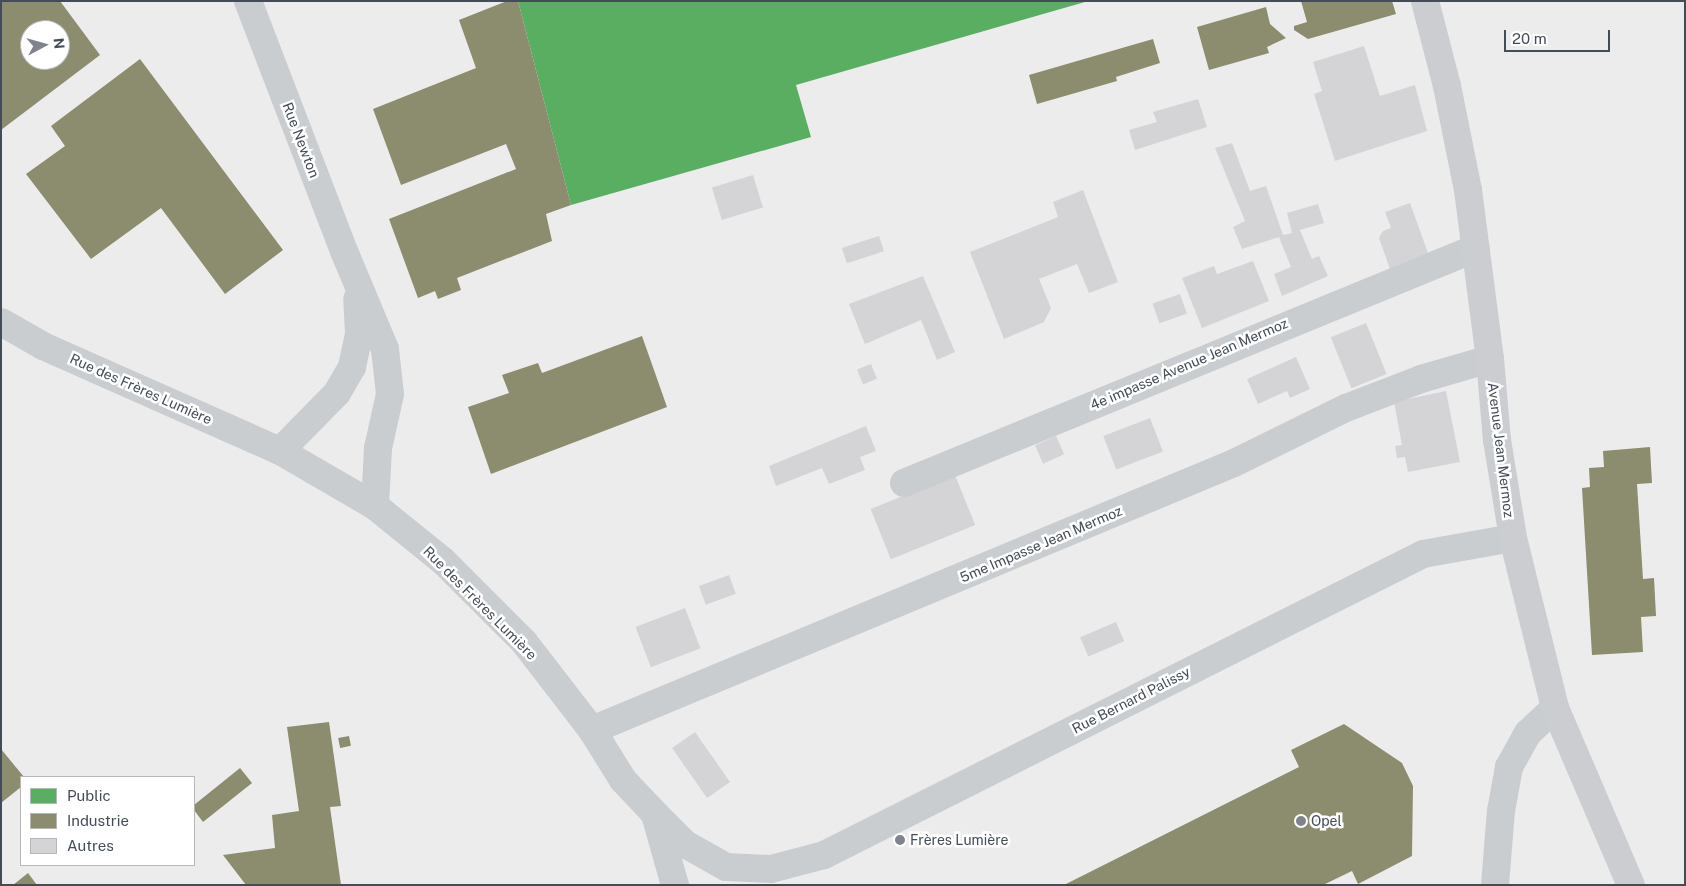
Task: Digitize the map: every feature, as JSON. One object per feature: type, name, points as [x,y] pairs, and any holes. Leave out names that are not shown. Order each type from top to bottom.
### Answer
[{"type":"main road","name":"Avenue Jean Mermoz","points":[[1425,1],[1447,86],[1468,190],[1490,359],[1497,440],[1513,538],[1555,708],[1631,885]]},
{"type":"street","name":"Rue Newton","points":[[248,1],[355,278],[385,349],[390,373],[390,394],[378,448],[375,506]]},
{"type":"street","name":"4e impasse Avenue Jean Mermoz","points":[[904,483],[1476,248]]},
{"type":"street","name":"Rue Newton","points":[[280,451],[337,392],[352,367],[360,333],[355,278]]},
{"type":"street","name":"Rue des Frères Lumière","points":[[1,322],[43,346],[280,451],[375,506],[443,562],[524,642],[592,730],[623,780],[685,844],[726,867],[766,877]]},
{"type":"street","name":"5me Impasse Jean Mermoz","points":[[592,730],[1234,463],[1346,408],[1421,379],[1490,359]]},
{"type":"street","name":"Rue Bernard Palissy","points":[[766,877],[824,855],[1422,554],[1513,538]]},
{"type":"street","points":[[1495,885],[1501,811],[1510,767],[1528,733],[1555,708]]},
{"type":"street","points":[[655,814],[675,885]]},
{"type":"building: Public","points":[[518,1],[1085,2],[796,85],[811,137],[571,205]]},
{"type":"building: Industrie","points":[[1,1],[60,1],[100,55],[1,130]]},
{"type":"building: Industrie","points":[[507,1],[518,1],[571,205],[546,214],[552,241],[457,278],[461,290],[438,299],[435,291],[418,298],[389,219],[516,169],[506,144],[401,185],[373,109],[476,68],[459,20]]},
{"type":"building: Industrie","points":[[1301,1],[1392,1],[1396,14],[1308,39],[1294,30],[1294,26],[1307,22]]},
{"type":"building: Industrie","points":[[1266,7],[1270,24],[1286,38],[1267,47],[1269,53],[1209,70],[1197,27]]},
{"type":"building: Industrie","points":[[1153,39],[1160,63],[1116,77],[1117,81],[1037,104],[1029,75]]},
{"type":"building: Industrie","points":[[140,59],[283,250],[225,294],[161,208],[91,259],[26,174],[65,146],[51,126]]},
{"type":"building: Industrie","points":[[642,336],[667,407],[491,474],[468,407],[509,393],[502,375],[538,363],[542,373]]},
{"type":"building: Industrie","points":[[1650,447],[1652,483],[1637,484],[1643,579],[1654,578],[1656,616],[1641,617],[1643,652],[1592,655],[1582,488],[1590,487],[1589,468],[1604,467],[1603,451]]},
{"type":"building: Industrie","points":[[329,722],[341,806],[330,807],[341,885],[246,885],[223,855],[275,848],[272,815],[299,811],[287,727]]},
{"type":"building: Industrie","name":"Opel","points":[[1344,724],[1402,763],[1413,786],[1412,856],[1358,884],[1352,871],[1323,885],[1064,885],[1299,767],[1291,750]]},
{"type":"building: Industrie","points":[[349,736],[351,746],[340,748],[338,738]]},
{"type":"building: Industrie","points":[[1,749],[23,776],[20,776],[20,788],[1,803]]},
{"type":"building: Industrie","points":[[240,768],[252,783],[203,822],[195,811],[195,804]]},
{"type":"building: Industrie","points":[[28,873],[37,885],[13,885]]},
{"type":"building: Autres","points":[[1364,46],[1380,96],[1415,85],[1427,131],[1335,161],[1314,94],[1322,91],[1313,62]]},
{"type":"building: Autres","points":[[1198,99],[1207,127],[1135,150],[1129,130],[1157,122],[1153,112]]},
{"type":"building: Autres","points":[[1232,143],[1250,191],[1266,186],[1283,235],[1292,233],[1287,213],[1318,204],[1324,223],[1300,230],[1312,259],[1319,256],[1328,276],[1282,296],[1274,274],[1291,267],[1279,237],[1242,249],[1233,227],[1245,221],[1215,148]]},
{"type":"building: Autres","points":[[753,175],[763,208],[722,220],[712,188]]},
{"type":"building: Autres","points":[[1083,190],[1118,282],[1089,293],[1077,264],[1039,279],[1051,308],[1044,322],[1004,339],[970,252],[1058,217],[1053,202]]},
{"type":"building: Autres","points":[[1410,203],[1428,253],[1390,269],[1379,238],[1383,231],[1391,228],[1385,212]]},
{"type":"building: Autres","points":[[879,236],[884,251],[847,263],[842,248]]},
{"type":"building: Autres","points":[[1253,261],[1269,301],[1202,328],[1182,278],[1214,266],[1217,274]]},
{"type":"building: Autres","points":[[923,276],[955,352],[937,360],[921,320],[865,344],[849,304]]},
{"type":"building: Autres","points":[[1180,294],[1187,314],[1159,323],[1153,303]]},
{"type":"building: Autres","points":[[1366,323],[1387,374],[1351,388],[1331,337]]},
{"type":"building: Autres","points":[[1296,357],[1310,389],[1290,398],[1287,391],[1258,404],[1247,379]]},
{"type":"building: Autres","points":[[871,364],[877,379],[863,384],[857,370]]},
{"type":"building: Autres","points":[[1446,391],[1460,462],[1408,472],[1405,457],[1397,458],[1395,446],[1402,445],[1394,402]]},
{"type":"building: Autres","points":[[1150,418],[1163,452],[1116,470],[1103,436]]},
{"type":"building: Autres","points":[[866,426],[876,451],[860,457],[865,470],[829,484],[822,468],[776,486],[769,466]]},
{"type":"building: Autres","points":[[1056,436],[1064,454],[1043,464],[1035,445]]},
{"type":"building: Autres","points":[[955,475],[975,525],[891,559],[871,509]]},
{"type":"building: Autres","points":[[729,575],[736,594],[706,605],[699,586]]},
{"type":"building: Autres","points":[[685,608],[700,648],[651,667],[636,627]]},
{"type":"building: Autres","points":[[1116,622],[1124,641],[1088,657],[1080,637]]},
{"type":"building: Autres","points":[[695,732],[730,782],[707,798],[672,748]]},
{"type":"place","name":"Opel","points":[[1301,821]]},
{"type":"place","name":"Frères Lumière","points":[[900,840]]}]
